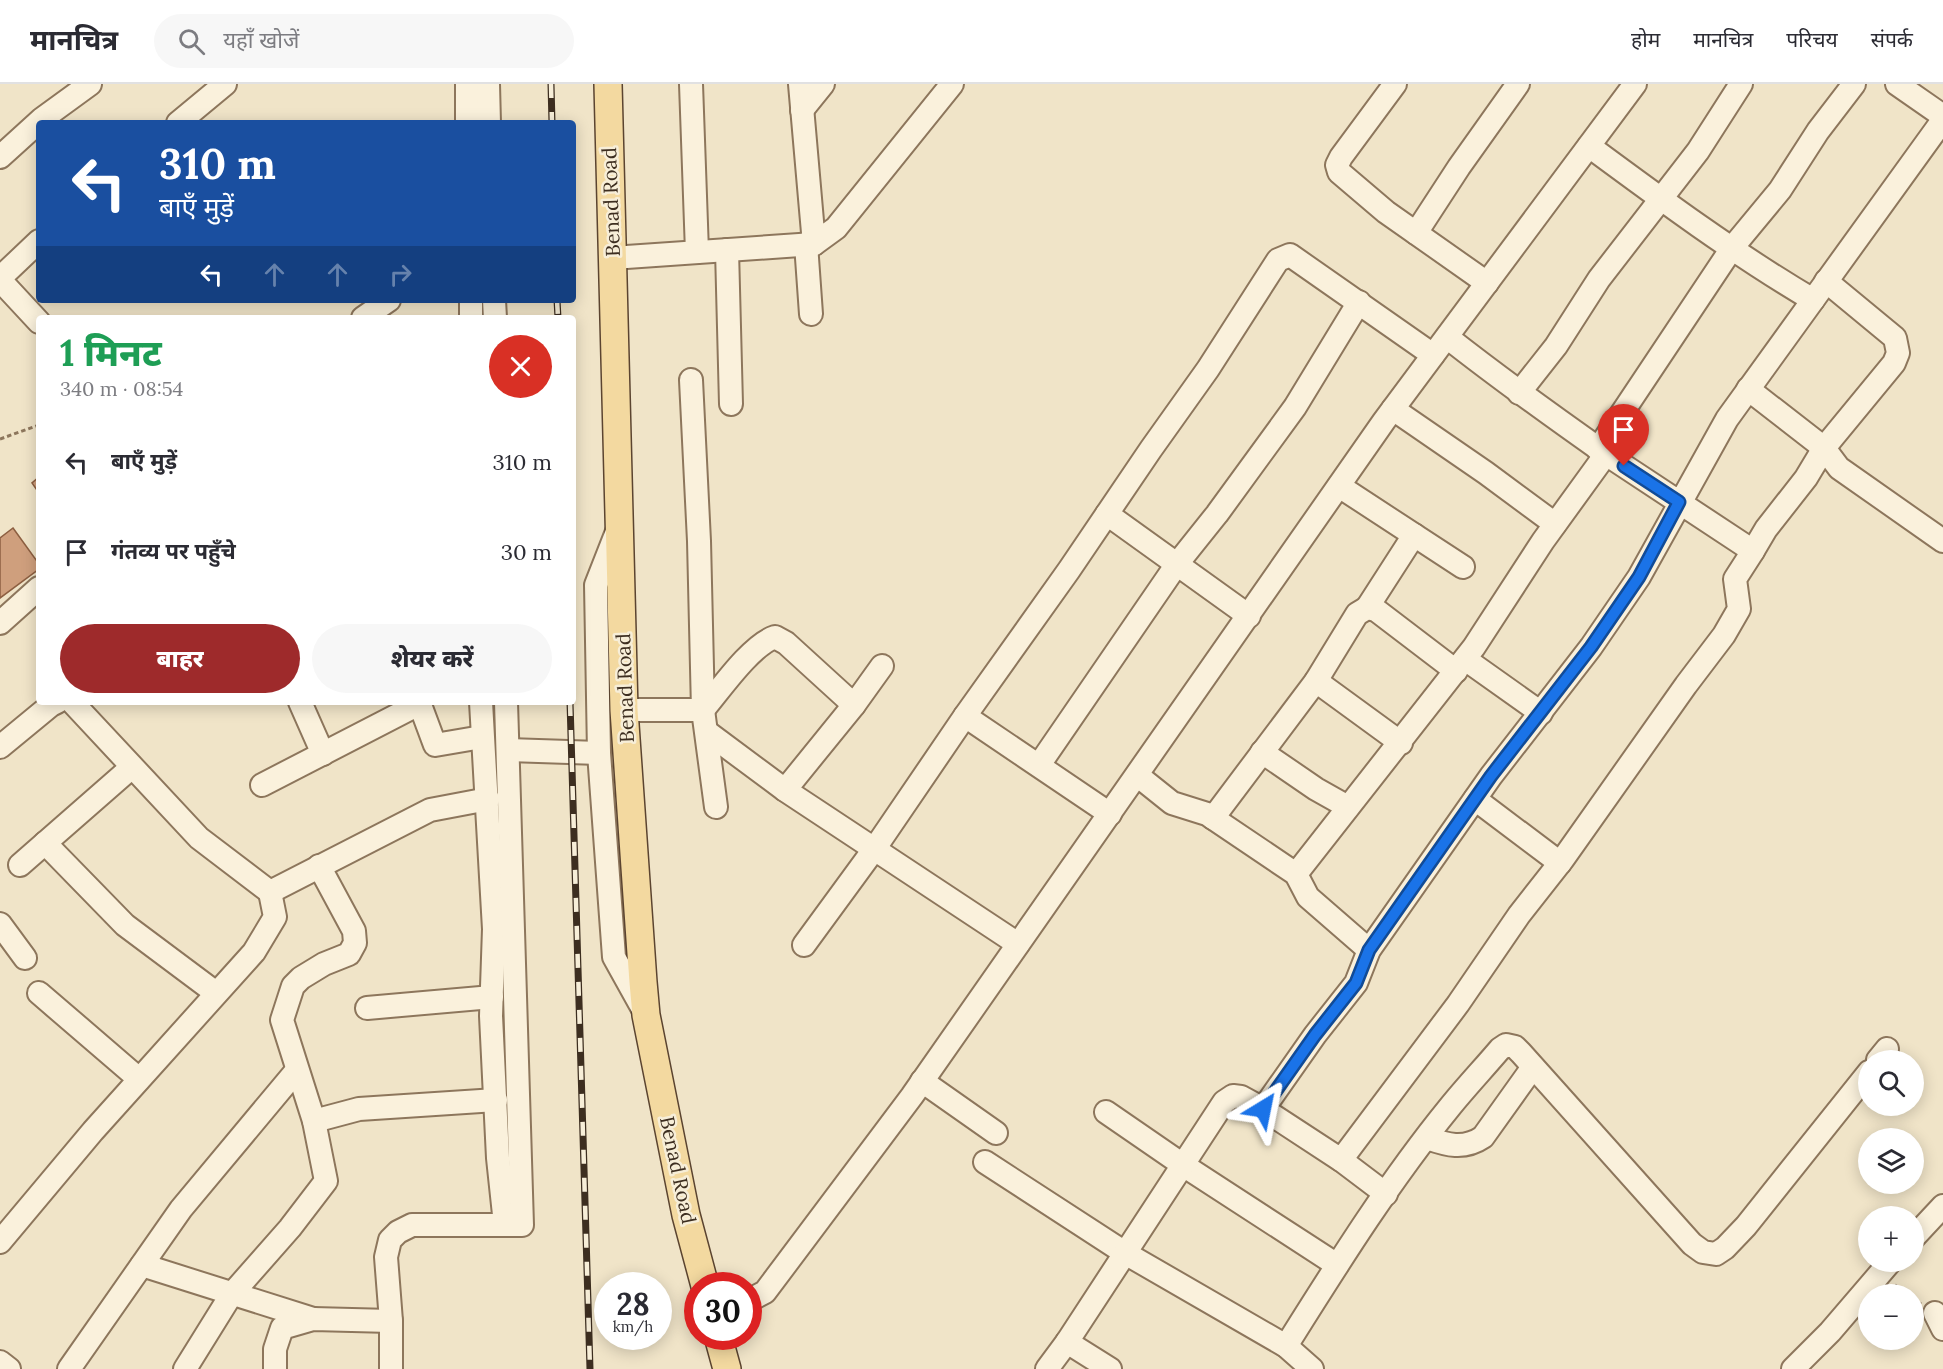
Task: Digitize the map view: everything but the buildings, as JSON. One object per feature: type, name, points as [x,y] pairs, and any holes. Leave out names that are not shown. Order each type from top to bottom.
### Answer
[{"type":"main road","name":"Benad Road","points":[[608,84],[624,710],[646,1015],[686,1215],[701,1272]]},
{"type":"main road","points":[[722,1350],[727,1369]]},
{"type":"street","points":[[41,120],[90,84]]},
{"type":"street","points":[[182,120],[225,84]]},
{"type":"street","points":[[467,84],[467,120]]},
{"type":"street","points":[[488,84],[489,120]]},
{"type":"street","points":[[691,84],[697,252]]},
{"type":"street","points":[[800,84],[810,244],[811,314]]},
{"type":"street","points":[[802,110],[823,84]]},
{"type":"street","points":[[1395,84],[1341,157],[1337,165],[1339,172],[1386,212],[1487,283]]},
{"type":"street","points":[[1416,233],[1518,84]]},
{"type":"street","points":[[762,1293],[922,1081],[1393,409],[1635,84]]},
{"type":"street","points":[[1519,393],[1556,346],[1599,279],[1698,151],[1741,84]]},
{"type":"street","points":[[1296,874],[1460,665],[1555,524],[1732,248],[1780,190],[1818,131],[1854,84]]},
{"type":"street","points":[[1263,1109],[1315,1035],[1356,983],[1369,950],[1475,799],[1591,647],[1639,577],[1727,419],[1943,118],[1897,84]]},
{"type":"street","points":[[612,258],[810,244],[836,228],[940,89]]},
{"type":"street","points":[[0,157],[36,124]]},
{"type":"street","points":[[1589,146],[1661,200],[1767,273],[1813,300]]},
{"type":"street","points":[[36,244],[0,279],[36,319]]},
{"type":"street","points":[[727,250],[731,404]]},
{"type":"street","points":[[804,945],[875,848],[1069,570],[1208,369],[1278,260],[1290,255],[1433,355]]},
{"type":"street","points":[[1341,1160],[1458,1004],[1519,915],[1560,863],[1686,685],[1725,635],[1739,609],[1735,579],[1766,529],[1806,478],[1824,448],[1894,363],[1898,353],[1895,338],[1826,281]]},
{"type":"street","points":[[1038,765],[1177,564],[1217,514],[1295,407],[1359,302]]},
{"type":"street","points":[[367,315],[385,303]]},
{"type":"street","points":[[1447,337],[1519,393],[1753,551]]},
{"type":"street","points":[[691,380],[699,541],[703,710],[716,807]]},
{"type":"street","points":[[1748,389],[1824,448],[1839,468],[1943,541]]},
{"type":"street","points":[[1393,409],[1555,524]]},
{"type":"street","points":[[1339,486],[1463,567]]},
{"type":"street","points":[[1107,514],[1250,616]]},
{"type":"street","points":[[620,525],[596,585],[599,753],[614,957],[646,1015]]},
{"type":"street","points":[[1213,818],[1316,681],[1357,614],[1367,608],[1414,535]]},
{"type":"street","points":[[0,623],[36,591]]},
{"type":"street","points":[[1367,608],[1376,609],[1460,665],[1541,712]]},
{"type":"street","points":[[624,710],[703,710],[753,652],[765,640],[775,637],[786,643],[854,705]]},
{"type":"street","points":[[784,790],[854,705],[882,666]]},
{"type":"street","points":[[1316,681],[1401,743]]},
{"type":"street","points":[[0,747],[51,705]]},
{"type":"street","points":[[0,1242],[93,1131],[254,952],[275,917],[270,891],[199,838],[75,705]]},
{"type":"street","points":[[301,705],[323,754]]},
{"type":"street","points":[[262,785],[415,705]]},
{"type":"street","points":[[420,705],[435,745],[482,737]]},
{"type":"street","points":[[481,705],[494,929],[492,998],[498,1158],[505,1224]]},
{"type":"street","points":[[391,1369],[391,1321],[386,1257],[390,1240],[398,1232],[412,1225],[522,1225],[506,705]]},
{"type":"street","points":[[965,716],[1110,814]]},
{"type":"street","points":[[707,732],[784,790],[1018,944]]},
{"type":"street","points":[[508,750],[599,753]]},
{"type":"street","points":[[1262,752],[1316,789],[1348,807]]},
{"type":"street","points":[[20,865],[132,767]]},
{"type":"street","points":[[1137,775],[1172,802],[1207,814],[1296,874],[1308,897],[1369,950]]},
{"type":"street","points":[[270,891],[430,810],[488,799]]},
{"type":"street","points":[[1475,799],[1560,863]]},
{"type":"street","points":[[45,843],[125,925],[216,993]]},
{"type":"street","points":[[185,1369],[231,1294],[290,1228],[326,1182],[314,1121],[282,1020],[293,986],[301,978],[324,964],[349,954],[355,943],[354,931],[319,867]]},
{"type":"street","points":[[0,924],[25,958]]},
{"type":"street","points":[[39,993],[139,1079]]},
{"type":"street","points":[[367,1008],[492,998]]},
{"type":"street","points":[[1286,1346],[1386,1194],[1448,1109],[1506,1045],[1515,1047],[1692,1244],[1703,1252],[1716,1254],[1746,1226],[1858,1086]]},
{"type":"street","points":[[1427,1138],[1450,1145],[1474,1143],[1483,1137],[1533,1067]]},
{"type":"street","points":[[69,1369],[181,1209],[297,1070]]},
{"type":"street","points":[[922,1081],[996,1133]]},
{"type":"street","points":[[1047,1369],[1224,1102],[1233,1096],[1241,1096],[1263,1109],[1341,1160],[1386,1194]]},
{"type":"street","points":[[314,1121],[359,1109],[496,1100]]},
{"type":"street","points":[[1106,1112],[1337,1266]]},
{"type":"street","points":[[985,1162],[1125,1253],[1286,1346],[1312,1369]]},
{"type":"street","points":[[1924,1226],[1943,1206]]},
{"type":"street","points":[[142,1265],[313,1319],[391,1321]]},
{"type":"street","points":[[1793,1369],[1830,1332],[1881,1272]]},
{"type":"street","points":[[275,1369],[275,1349],[282,1328],[313,1319]]},
{"type":"street","points":[[1067,1342],[1110,1369]]},
{"type":"street","points":[[0,1362],[9,1369]]},
{"type":"path","points":[[0,439],[36,426]]},
{"type":"railway","points":[[551,84],[552,120]]},
{"type":"railway","points":[[557,303],[558,315]]},
{"type":"railway","points":[[570,705],[590,1369]]},
{"type":"route","points":[[1263,1109],[1315,1035],[1356,983],[1369,950],[1491,776],[1591,647],[1639,577],[1679,502],[1624,466]]}]
